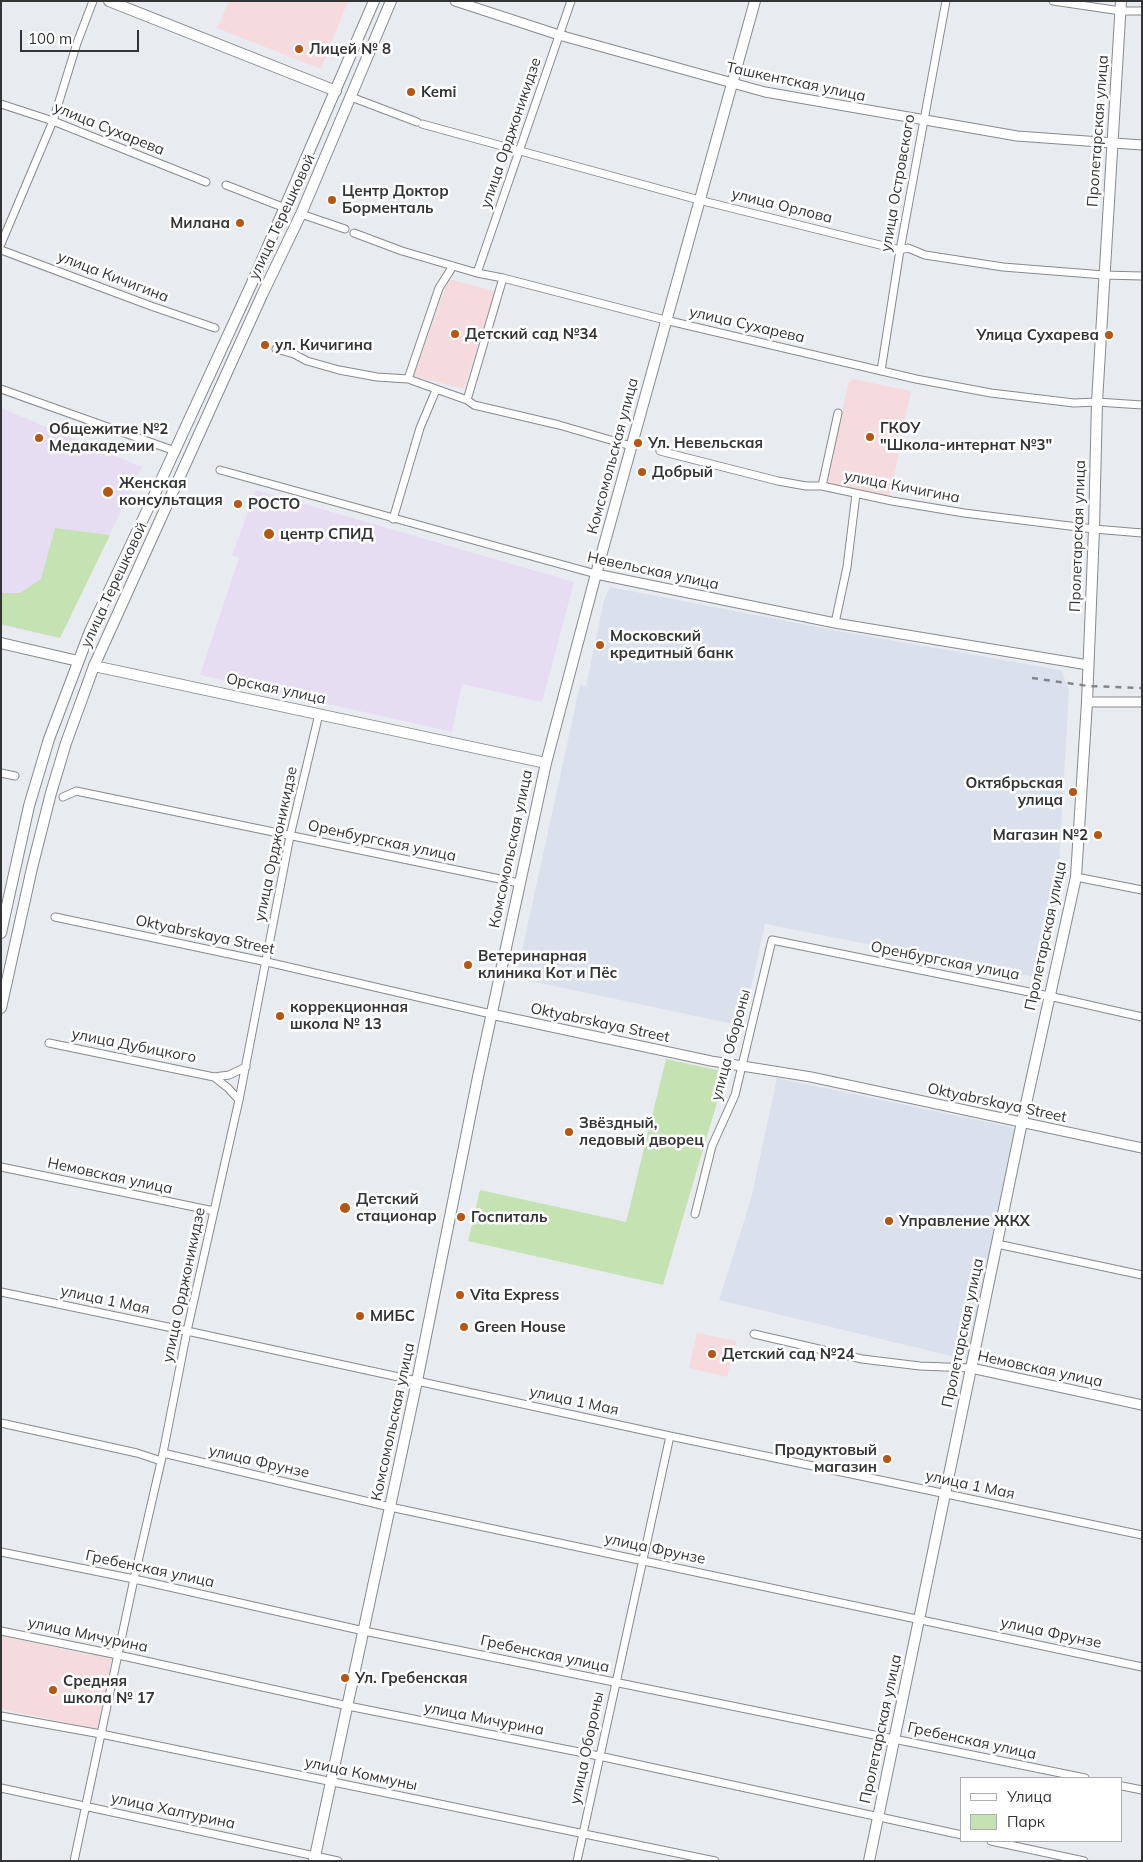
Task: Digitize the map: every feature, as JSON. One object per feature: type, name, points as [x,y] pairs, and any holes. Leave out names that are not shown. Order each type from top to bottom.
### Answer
[{"type":"main road","points":[[109,1],[336,91]]},
{"type":"main road","name":"улица Терешковой","points":[[1,933],[29,806],[49,739],[90,630],[175,450],[285,208],[374,1]]},
{"type":"main road","name":"улица Терешковой","points":[[1,1008],[32,868],[51,794],[66,743],[94,666],[258,303],[301,214],[391,1]]},
{"type":"main road","name":"Комсомольская улица","points":[[314,1858],[332,1782],[417,1381],[491,1014],[546,762],[631,446],[755,1]]},
{"type":"main road","name":"Пролетарская улица","points":[[869,1861],[1022,1122],[1076,877],[1087,702],[1094,529],[1096,402],[1121,6]]},
{"type":"main road","name":"Орская улица","points":[[1,643],[94,666],[546,762]]},
{"type":"street","points":[[1,244],[54,121],[77,43],[93,1]]},
{"type":"street","name":"Ташкентская улица","points":[[455,1],[559,35],[732,84],[800,100],[1017,136],[1142,145]]},
{"type":"street","name":"улица Орджоникидзе","points":[[477,273],[571,1]]},
{"type":"street","name":"улица Островского","points":[[881,371],[900,250],[946,1]]},
{"type":"street","points":[[1053,1],[1121,6],[1142,11]]},
{"type":"street","name":"улица Орлова","points":[[351,97],[419,123],[519,151],[699,200],[900,250],[908,248],[925,255],[1003,267],[1142,276]]},
{"type":"street","name":"улица Сухарева","points":[[1,104],[54,121],[206,182]]},
{"type":"street","points":[[226,185],[285,208]]},
{"type":"street","points":[[301,214],[345,230]]},
{"type":"street","name":"улица Сухарева","points":[[354,232],[402,251],[477,273],[881,371],[990,393],[1074,403],[1096,402],[1142,405]]},
{"type":"street","name":"улица Кичигина","points":[[1,250],[168,313],[215,328]]},
{"type":"street","points":[[408,379],[439,288],[453,266]]},
{"type":"street","points":[[467,400],[503,278]]},
{"type":"street","points":[[276,349],[294,354],[307,361],[339,370],[377,377],[408,379],[467,400],[474,405],[559,425],[631,446]]},
{"type":"street","points":[[1,388],[175,450]]},
{"type":"street","points":[[393,519],[420,428],[436,390]]},
{"type":"street","points":[[822,486],[838,414]]},
{"type":"street","name":"улица Кичигина","points":[[660,451],[778,481],[806,486],[822,486],[892,502],[964,513],[1142,533]]},
{"type":"street","name":"Невельская улица","points":[[220,470],[596,574],[835,623],[1088,665]]},
{"type":"street","points":[[835,623],[847,567],[856,494]]},
{"type":"street","points":[[1087,702],[1142,702]]},
{"type":"street","name":"улица Орджоникидзе","points":[[74,1861],[246,1067],[290,836],[319,714]]},
{"type":"street","points":[[1,773],[15,776]]},
{"type":"street","name":"Оренбургская улица","points":[[63,797],[76,791],[519,883]]},
{"type":"street","points":[[1076,877],[1142,890]]},
{"type":"street","name":"Oktyabrskaya Street","points":[[54,917],[267,962],[491,1014],[711,1061],[811,1076],[1142,1148]]},
{"type":"street","name":"Оренбургская улица","points":[[772,940],[1049,996],[1142,1017]]},
{"type":"street","name":"улица Обороны","points":[[695,1214],[712,1146],[735,1094],[772,940]]},
{"type":"street","name":"улица Дубицкого","points":[[49,1043],[214,1077],[229,1075],[246,1067]]},
{"type":"street","name":"улица Дубицкого","points":[[214,1077],[239,1100]]},
{"type":"street","name":"Немовская улица","points":[[1,1167],[214,1211]]},
{"type":"street","points":[[997,1244],[1142,1275]]},
{"type":"street","name":"улица 1 Мая","points":[[1,1292],[188,1330],[670,1436],[1142,1535]]},
{"type":"street","name":"Немовская улица","points":[[754,1334],[862,1359],[920,1366],[971,1368],[1142,1405]]},
{"type":"street","name":"улица Фрунзе","points":[[1,1424],[1142,1667]]},
{"type":"street","name":"улица Обороны","points":[[578,1861],[599,1756],[670,1436]]},
{"type":"street","name":"Гребенская улица","points":[[1,1552],[134,1579],[364,1631],[1080,1777]]},
{"type":"street","name":"улица Мичурина","points":[[1,1631],[118,1654],[348,1706],[599,1756],[960,1834]]},
{"type":"street","name":"улица Коммуны","points":[[1,1716],[101,1734],[715,1861]]},
{"type":"street","points":[[1123,1786],[1142,1790]]},
{"type":"street","name":"улица Халтурина","points":[[1,1788],[86,1805],[314,1858],[338,1861]]},
{"type":"street","points":[[996,1842],[1084,1861]]},
{"type":"shaded area","name":"Лицей № 8","points":[[229,1],[348,1],[321,69],[217,28]]},
{"type":"shaded area","name":"Детский сад №34","points":[[448,279],[495,291],[464,389],[414,376]]},
{"type":"shaded area","name":"ГКОУ \"Школа-интернат №3\"","points":[[853,379],[911,391],[890,496],[828,483],[848,383]]},
{"type":"shaded area","points":[[1,408],[142,467],[60,638],[1,625]]},
{"type":"shaded area","points":[[256,490],[574,582],[542,702],[462,684],[452,732],[200,675],[239,558],[232,555]]},
{"type":"shaded area","points":[[610,587],[844,632],[1061,670],[1069,690],[1059,863],[1054,909],[1040,978],[765,924],[743,1026],[516,978],[580,685],[586,686],[604,600]]},
{"type":"shaded area","points":[[777,1078],[1015,1128],[968,1360],[719,1300],[751,1199]]},
{"type":"shaded area","name":"Детский сад №24","points":[[697,1333],[736,1341],[727,1377],[689,1368]]},
{"type":"shaded area","name":"Средняя школа № 17","points":[[1,1636],[91,1655],[92,1653],[112,1657],[97,1729],[1,1709]]},
{"type":"green space","points":[[55,528],[110,535],[60,638],[1,624],[1,593],[20,593],[41,579]]},
{"type":"green space","points":[[666,1059],[726,1072],[663,1285],[468,1241],[480,1190],[626,1222]]},
{"type":"railway","points":[[1032,678],[1088,686],[1142,688]]},
{"type":"place","name":"Лицей № 8","points":[[299,49]]},
{"type":"place","name":"Kemi","points":[[411,92]]},
{"type":"place","name":"Центр Доктор Борменталь","points":[[332,200]]},
{"type":"place","name":"Милана","points":[[240,223]]},
{"type":"place","name":"Детский сад №34","points":[[455,334]]},
{"type":"place","name":"Улица Сухарева","points":[[1109,335]]},
{"type":"place","name":"ул. Кичигина","points":[[265,345]]},
{"type":"place","name":"ГКОУ \"Школа-интернат №3\"","points":[[870,437]]},
{"type":"place","name":"Общежитие №2 Медакадемии","points":[[39,438]]},
{"type":"place","name":"Ул. Невельская","points":[[638,443]]},
{"type":"place","name":"Добрый","points":[[642,472]]},
{"type":"place","name":"Женская консультация","points":[[108,492]]},
{"type":"place","name":"РОСТО","points":[[238,504]]},
{"type":"place","name":"центр СПИД","points":[[269,534]]},
{"type":"place","name":"Московский кредитный банк","points":[[600,645]]},
{"type":"place","name":"Октябрьская улица","points":[[1073,792]]},
{"type":"place","name":"Магазин №2","points":[[1098,835]]},
{"type":"place","name":"Ветеринарная клиника Кот и Пёс","points":[[468,965]]},
{"type":"place","name":"коррекционная школа № 13","points":[[280,1016]]},
{"type":"place","name":"Звёздный, ледовый дворец","points":[[569,1132]]},
{"type":"place","name":"Детский стационар","points":[[345,1208]]},
{"type":"place","name":"Госпиталь","points":[[461,1217]]},
{"type":"place","name":"Управление ЖКХ","points":[[889,1221]]},
{"type":"place","name":"Vita Express","points":[[460,1295]]},
{"type":"place","name":"МИБС","points":[[360,1316]]},
{"type":"place","name":"Green House","points":[[464,1327]]},
{"type":"place","name":"Детский сад №24","points":[[712,1354]]},
{"type":"place","name":"Продуктовый магазин","points":[[887,1459]]},
{"type":"place","name":"Ул. Гребенская","points":[[345,1678]]},
{"type":"place","name":"Средняя школа № 17","points":[[53,1690]]}]
